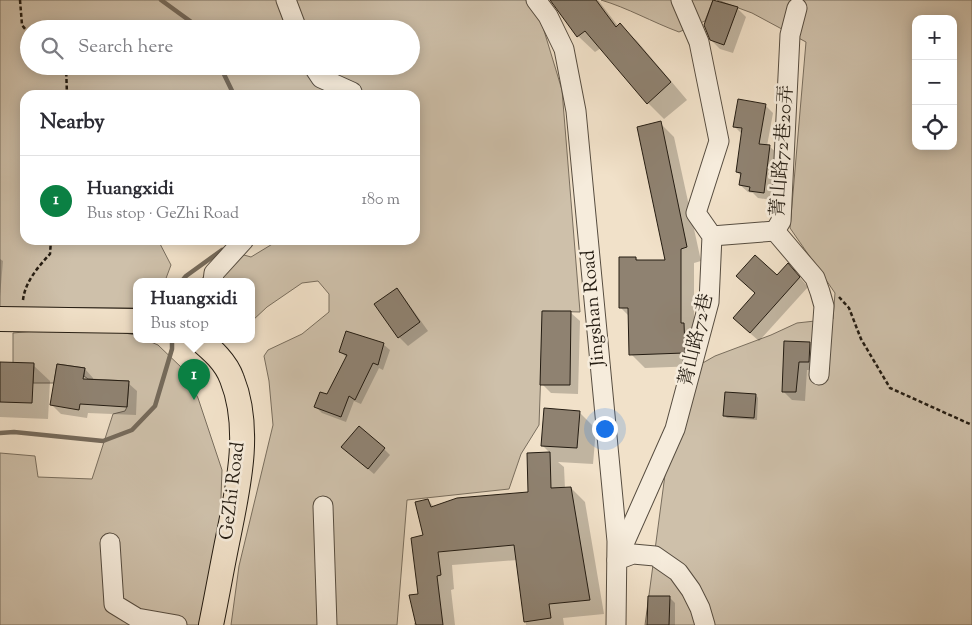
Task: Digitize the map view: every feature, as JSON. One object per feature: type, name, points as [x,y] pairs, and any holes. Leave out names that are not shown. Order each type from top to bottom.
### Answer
[{"type":"main road","points":[[11,319],[133,321]]},
{"type":"main road","name":"GeZhi Road","points":[[204,343],[218,354],[232,378],[240,407],[241,441],[238,485],[211,625]]},
{"type":"street","points":[[286,0],[294,20]]},
{"type":"street","name":"Jingshan Road","points":[[536,0],[548,16],[564,49],[576,111],[617,541],[616,625]]},
{"type":"street","points":[[681,0],[699,42],[719,142],[696,213],[712,236]]},
{"type":"street","name":"菁山路72巷20弄","points":[[712,236],[775,231],[781,221],[790,35],[797,8]]},
{"type":"street","points":[[319,75],[321,78],[348,90]]},
{"type":"street","points":[[775,231],[815,278],[820,292],[824,306],[819,375]]},
{"type":"street","name":"菁山路72巷","points":[[617,560],[675,429],[709,302],[712,236]]},
{"type":"street","points":[[213,278],[214,273],[239,245]]},
{"type":"street","points":[[323,506],[327,625]]},
{"type":"street","points":[[110,543],[114,604],[137,618],[177,625]]},
{"type":"street","points":[[617,560],[633,554],[655,556],[678,572],[691,590],[700,608],[705,625]]},
{"type":"path","points":[[20,0],[22,20]]},
{"type":"path","points":[[66,75],[67,90]]},
{"type":"path","points":[[11,319],[24,289],[39,266],[50,254],[51,245]]},
{"type":"path","points":[[849,308],[861,339],[890,388],[972,424]]},
{"type":"shaded area","points":[[0,0],[526,0],[542,24],[562,90],[580,312],[543,311],[539,425],[521,454],[509,489],[407,500],[397,625],[231,625],[239,566],[273,425],[269,381],[264,356],[268,350],[302,334],[329,312],[329,294],[318,281],[302,283],[267,307],[255,318],[255,278],[203,277],[230,251],[251,257],[271,245],[420,245],[420,90],[20,90],[20,245],[161,245],[171,265],[166,278],[133,278],[133,308],[0,307]]},
{"type":"shaded area","points":[[601,0],[713,0],[705,21],[679,32]]},
{"type":"shaded area","points":[[717,0],[972,0],[972,625],[645,625],[678,377],[715,356],[797,323],[833,319],[835,293],[790,228],[806,42],[752,13]]},
{"type":"shaded area","points":[[45,330],[110,330],[133,335],[133,343],[153,343],[158,345],[182,368],[198,398],[222,470],[220,525],[204,625],[0,625],[0,453],[35,456],[38,477],[92,479],[113,414],[125,411],[127,407],[129,381],[88,379],[84,376],[85,368],[57,364],[54,383],[33,383],[34,364],[13,363],[13,333]]},
{"type":"building","points":[[550,0],[596,0],[616,27],[620,23],[671,82],[647,104],[585,31],[577,37]]},
{"type":"building","points":[[713,0],[738,7],[724,45],[710,40],[704,25]]},
{"type":"building","points":[[738,99],[766,104],[759,144],[770,145],[764,193],[749,191],[750,187],[739,185],[741,173],[736,172],[742,128],[733,127]]},
{"type":"building","points":[[661,121],[687,247],[681,249],[681,323],[684,323],[685,350],[684,353],[629,355],[628,308],[619,308],[619,257],[636,257],[636,260],[665,260],[637,127]]},
{"type":"building","points":[[755,255],[777,275],[788,263],[800,277],[750,333],[733,318],[755,293],[736,276]]},
{"type":"building","points":[[397,288],[420,322],[398,338],[374,304]]},
{"type":"building","points":[[542,311],[571,311],[570,385],[540,385]]},
{"type":"building","points":[[346,331],[384,343],[378,365],[373,363],[355,400],[349,396],[341,417],[314,407],[320,392],[327,394],[347,355],[339,352]]},
{"type":"building","points":[[784,341],[810,342],[809,362],[799,362],[796,392],[782,392]]},
{"type":"building","points":[[0,362],[34,363],[32,403],[0,402]]},
{"type":"building","points":[[57,364],[85,368],[83,379],[129,381],[127,407],[80,404],[79,410],[50,405]]},
{"type":"building","points":[[725,392],[756,394],[754,418],[723,416]]},
{"type":"building","points":[[544,408],[580,411],[577,448],[541,446]]},
{"type":"building","points":[[359,426],[385,448],[368,469],[341,447]]},
{"type":"building","points":[[550,452],[551,488],[571,487],[590,600],[549,604],[551,618],[524,622],[514,545],[438,552],[441,575],[437,576],[443,625],[416,625],[409,595],[418,594],[411,538],[423,535],[415,502],[428,499],[431,507],[457,498],[528,492],[527,453]]},
{"type":"building","points":[[648,596],[670,596],[669,625],[647,625]]},
{"type":"waterway","points":[[161,0],[189,20]]},
{"type":"waterway","points":[[224,75],[232,90]]},
{"type":"waterway","points":[[184,278],[222,250]]},
{"type":"waterway","points":[[0,433],[14,432],[103,441],[132,430],[155,406],[172,349],[172,343]]},
{"type":"place","name":"Huangxidi","points":[[194,400]]}]
